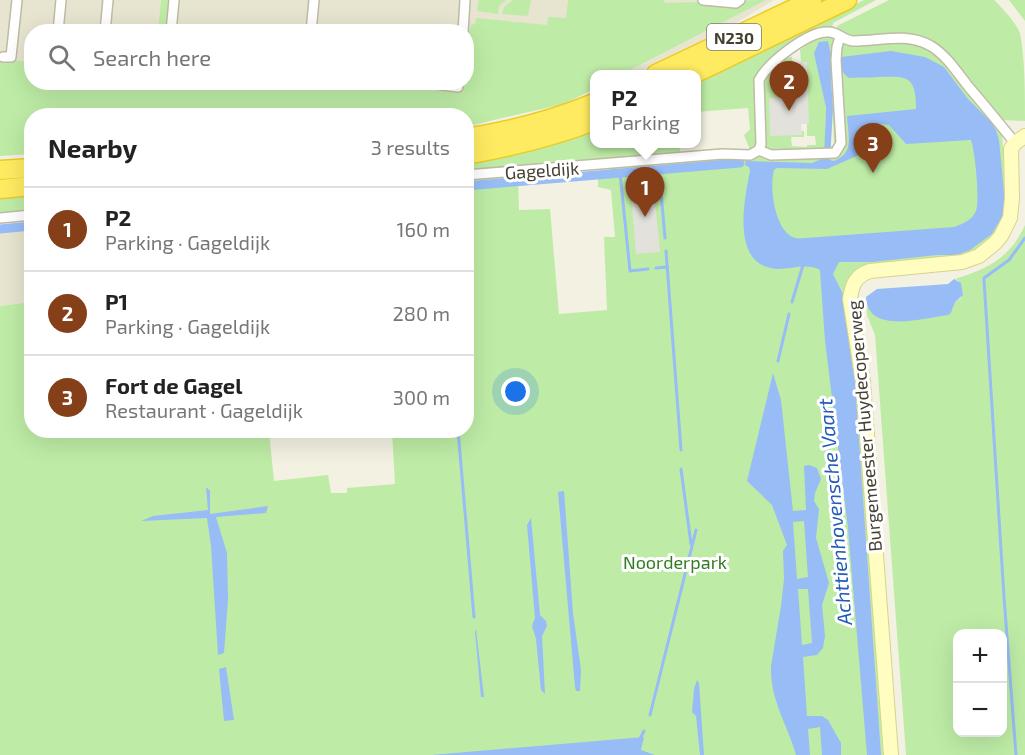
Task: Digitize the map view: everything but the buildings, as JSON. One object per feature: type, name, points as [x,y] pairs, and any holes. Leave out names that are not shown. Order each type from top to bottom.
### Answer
[{"type":"highway","name":"N230","points":[[666,70],[812,0]]},
{"type":"highway","name":"N230","points":[[701,72],[847,0]]},
{"type":"highway","points":[[474,137],[536,123],[590,104]]},
{"type":"highway","points":[[474,154],[518,146],[590,122]]},
{"type":"highway","points":[[0,170],[24,168]]},
{"type":"highway","points":[[0,189],[24,187]]},
{"type":"street","points":[[3,57],[11,57],[17,0]]},
{"type":"street","points":[[59,24],[61,0]]},
{"type":"street","points":[[106,24],[108,0]]},
{"type":"street","points":[[172,24],[174,0]]},
{"type":"street","points":[[312,24],[314,0]]},
{"type":"street","points":[[464,24],[465,0]]},
{"type":"street","points":[[703,0],[736,3],[740,0]]},
{"type":"street","points":[[759,150],[761,144],[759,80],[776,60],[803,40],[819,33],[832,32],[853,41],[912,39],[930,46],[947,60],[1020,140]]},
{"type":"street","name":"Gageldijk","points":[[474,174],[609,165],[702,155],[750,155],[759,150],[771,155],[835,153],[841,143],[837,64],[837,47],[840,37]]},
{"type":"street","name":"Burgemeester Huydecoperweg","points":[[891,755],[863,382],[850,299],[852,286],[858,277],[870,271],[962,262],[979,256],[995,243],[1010,218],[1011,149],[1020,140]]},
{"type":"street","points":[[0,218],[24,216]]},
{"type":"shaded area","points":[[0,0],[774,0],[692,50],[642,70],[590,70],[590,91],[474,126],[474,108],[24,108],[24,126],[0,155]]},
{"type":"shaded area","points":[[807,62],[809,124],[801,124],[802,135],[770,136],[769,98],[793,97],[792,81],[786,81],[785,63]]},
{"type":"shaded area","points":[[653,179],[660,252],[636,254],[630,182]]},
{"type":"shaded area","points":[[24,225],[24,303],[0,306],[0,227]]},
{"type":"green space","points":[[161,0],[170,0],[168,24],[159,24]]},
{"type":"green space","points":[[479,0],[506,0],[499,6],[498,14],[477,11]]},
{"type":"green space","points":[[513,0],[531,0],[528,16],[502,14],[504,7]]},
{"type":"green space","points":[[568,0],[664,0],[665,3],[766,0],[630,70],[590,70],[590,91],[564,104],[474,124],[474,108],[24,108],[24,154],[0,156],[0,59],[24,61],[24,90],[430,90],[462,92],[462,90],[474,90],[474,24],[476,18],[547,25],[548,17],[566,18]]},
{"type":"green space","name":"Noorderpark","points":[[864,0],[876,0],[833,23],[832,28],[838,29],[837,26],[889,0],[994,0],[1012,19],[1020,33],[1024,65],[1025,121],[1001,120],[1007,201],[1004,216],[994,235],[966,256],[855,273],[859,382],[883,755],[0,755],[0,306],[24,303],[24,438],[270,438],[274,481],[328,475],[331,493],[347,493],[347,488],[395,484],[392,438],[474,438],[474,174],[507,172],[508,180],[518,180],[519,210],[550,209],[559,314],[607,310],[604,237],[615,237],[611,190],[598,187],[598,173],[609,172],[609,165],[743,155],[750,150],[744,135],[750,129],[748,108],[701,112],[701,81]],"holes":[[[829,28],[800,50],[801,62],[807,63],[807,136],[815,136],[816,145],[792,146],[791,137],[804,137],[793,98],[792,81],[786,81],[785,63],[792,63],[792,57],[776,66],[764,80],[767,148],[752,149],[756,144],[755,83],[760,68],[767,60],[787,47]],[[830,48],[834,146],[825,147],[826,108],[815,54]]]},
{"type":"green space","points":[[1009,0],[1025,0],[1025,21]]},
{"type":"green space","points":[[590,132],[590,148],[680,148],[680,154],[474,170],[474,160],[575,138]]},
{"type":"green space","points":[[24,192],[24,212],[0,214],[0,194]]},
{"type":"green space","points":[[1025,225],[1025,755],[906,755],[875,335],[867,315],[866,304],[871,312],[951,313],[955,302],[961,298],[958,280],[954,279],[997,261],[1012,246]]},
{"type":"water","points":[[828,41],[834,68],[831,79],[833,109],[830,160],[834,161],[841,157],[848,148],[847,116],[916,109],[914,90],[908,80],[897,77],[849,78],[841,69],[841,57],[891,51],[925,57],[944,67],[968,99],[996,130],[1005,201],[1003,215],[992,234],[970,250],[957,255],[872,262],[839,262],[833,274],[845,298],[844,307],[855,383],[881,755],[867,755],[848,528],[825,341],[820,270],[810,267],[779,269],[763,266],[753,257],[744,231],[745,199],[750,171],[745,165],[746,161],[812,163],[824,158],[826,108],[814,53],[819,42]],"holes":[[[880,124],[889,125],[906,144],[971,140],[977,197],[976,211],[972,217],[954,227],[801,238],[789,235],[778,219],[775,209],[772,187],[774,170],[777,168],[827,169],[859,155],[858,133]]]},
{"type":"water","points":[[954,279],[961,283],[963,295],[955,302],[948,315],[898,321],[876,316],[869,309],[866,297],[877,289],[948,284]]},
{"type":"water","points":[[773,373],[781,400],[793,511],[806,510],[804,466],[817,468],[821,479],[814,501],[819,509],[816,538],[829,583],[822,605],[825,636],[823,648],[817,655],[803,657],[807,716],[822,716],[828,720],[841,743],[841,755],[822,755],[820,727],[808,729],[810,755],[796,755],[780,712],[773,690],[771,666],[784,579],[783,551],[787,545],[772,505],[747,481]],"holes":[[[804,521],[808,577],[797,579],[793,522]],[[798,589],[808,589],[812,643],[802,645]]]},
{"type":"water","points":[[206,487],[210,491],[210,514],[268,506],[266,513],[216,517],[227,553],[228,599],[224,653],[218,655],[207,518],[141,521],[153,516],[208,510]]},
{"type":"water","points":[[564,491],[573,613],[581,670],[580,691],[576,691],[575,687],[558,492]]},
{"type":"water","points":[[531,518],[540,615],[546,621],[547,626],[542,636],[545,694],[541,690],[536,639],[532,626],[535,618],[527,525]]},
{"type":"water","points":[[476,629],[484,697],[481,697]]},
{"type":"water","points":[[226,667],[234,720],[224,721],[219,669]]},
{"type":"water","points":[[697,680],[704,755],[700,755],[696,716],[692,712]]},
{"type":"water","points":[[644,737],[641,750],[655,755],[431,755]]},
{"type":"waterway","points":[[474,185],[740,163]]},
{"type":"waterway","points":[[659,170],[665,238]]},
{"type":"waterway","points":[[620,173],[630,271],[648,269]]},
{"type":"waterway","points":[[0,229],[24,227]]},
{"type":"waterway","points":[[1016,755],[984,278],[1009,260],[1025,238]]},
{"type":"waterway","points":[[666,251],[681,450]]},
{"type":"waterway","points":[[792,302],[803,265]]},
{"type":"waterway","points":[[656,268],[667,267]]},
{"type":"waterway","points":[[778,361],[789,314]]},
{"type":"waterway","points":[[459,438],[474,617]]},
{"type":"waterway","points":[[681,469],[691,544]]},
{"type":"waterway","points":[[650,715],[696,530]]},
{"type":"waterway","points":[[640,739],[644,731]]},
{"type":"place","name":"P1","points":[[789,111]]},
{"type":"place","name":"Fort de Gagel","points":[[873,173]]},
{"type":"place","name":"P2","points":[[645,217]]},
{"type":"water label","name":"Achttienhovensche Vaart","points":[[834,512]]}]
